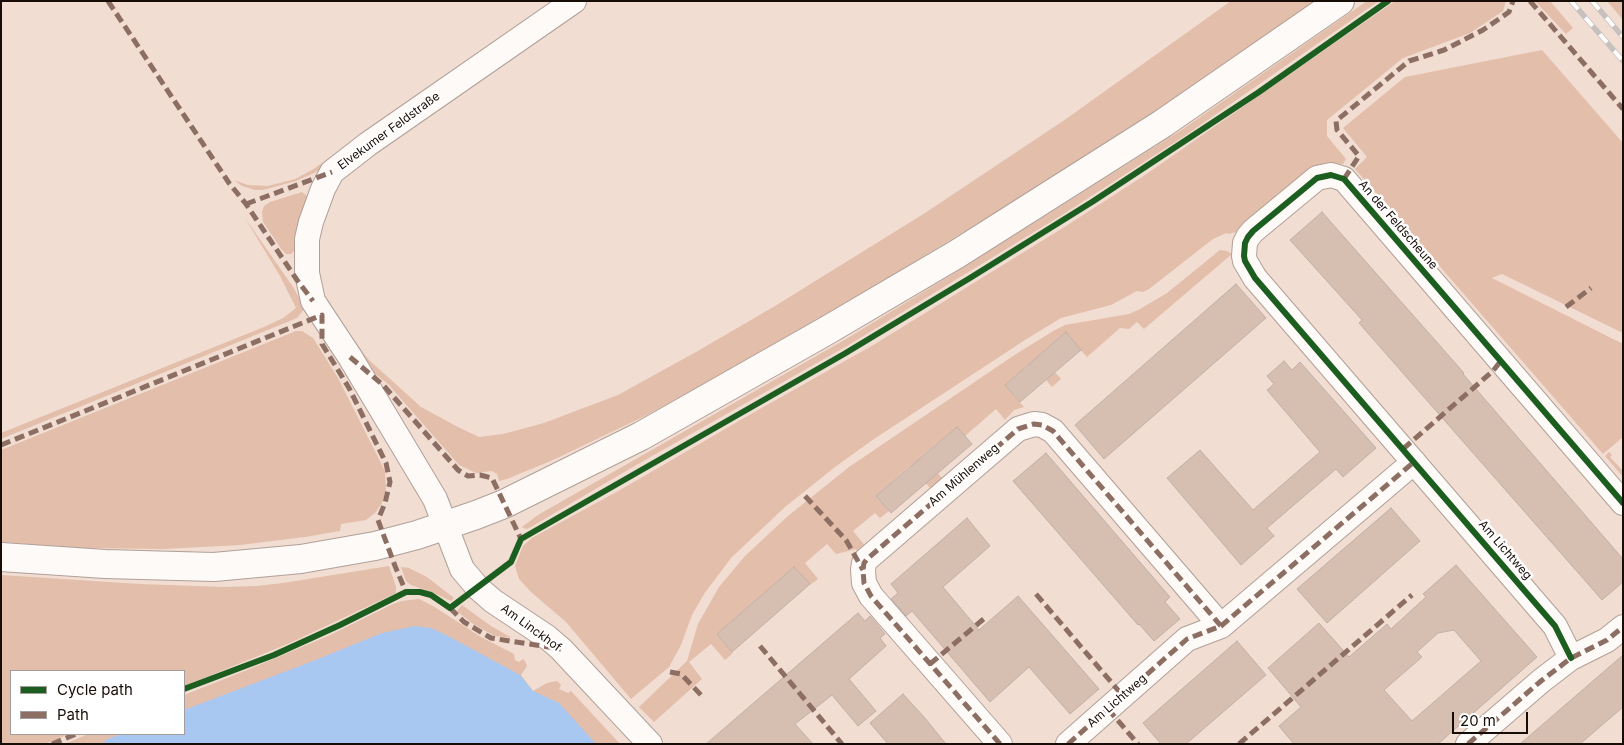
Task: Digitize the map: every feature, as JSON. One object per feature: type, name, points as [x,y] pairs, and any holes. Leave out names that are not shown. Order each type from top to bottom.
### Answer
[{"type":"main road","points":[[1,558],[105,564],[214,567],[301,559],[375,546],[445,526],[516,499],[641,436],[957,254],[1071,183],[1219,86],[1340,1]]},
{"type":"street","name":"Elvekumer Feldstraße","points":[[445,526],[435,499],[424,478],[313,301],[307,273],[307,239],[310,222],[332,172],[368,144],[574,1]]},
{"type":"street","name":"An der Feldscheune","points":[[1414,462],[1255,278],[1245,261],[1245,243],[1253,231],[1317,178],[1324,175],[1331,174],[1344,179],[1623,502]]},
{"type":"street","name":"Am Mühlenweg","points":[[1000,744],[871,596],[864,584],[863,570],[867,559],[1018,428],[1034,424],[1042,425],[1053,431],[1221,626]]},
{"type":"street","name":"Am Lichtweg","points":[[1068,744],[1188,639],[1221,626],[1414,462],[1555,626],[1571,658]]},
{"type":"street","name":"Am Linckhof","points":[[445,526],[462,569],[478,588],[561,649],[650,744]]},
{"type":"street","points":[[1468,744],[1541,681],[1571,658],[1607,640],[1623,627]]},
{"type":"shaded area","points":[[554,1],[323,169],[296,181],[263,190],[242,186],[234,180],[248,185],[268,186],[295,179],[312,170]]},
{"type":"shaded area","points":[[1231,1],[1316,1],[1193,86],[1072,166],[817,321],[736,368],[643,417],[553,460],[507,479],[499,481],[497,474],[492,471],[476,473],[459,465],[388,384],[374,373],[337,317],[368,359],[421,407],[458,427],[479,437],[503,434],[544,423],[618,395],[775,306],[925,213],[1066,119]]},
{"type":"shaded area","points":[[1367,1],[1379,1],[1186,135],[1062,215],[847,346],[531,527],[527,529],[522,527],[538,515],[846,339],[958,271],[1183,129]]},
{"type":"shaded area","points":[[1395,1],[1506,1],[1503,11],[1470,33],[1403,58],[1327,120],[1327,136],[1346,159],[1343,164],[1325,163],[1317,166],[1242,230],[1229,234],[1226,233],[1213,239],[1149,289],[1143,292],[1137,291],[1111,305],[1061,318],[874,439],[835,467],[785,507],[731,558],[704,594],[692,615],[681,645],[669,667],[631,699],[566,622],[519,579],[515,566],[523,546],[532,538],[620,490],[875,344],[1066,226],[1145,175]]},
{"type":"shaded area","points":[[1535,1],[1550,1],[1573,28],[1566,34]]},
{"type":"shaded area","points":[[1607,1],[1623,1],[1623,20]]},
{"type":"shaded area","points":[[1542,50],[1623,143],[1623,333],[1502,274],[1492,278],[1623,344],[1623,437],[1603,454],[1355,169],[1367,157],[1343,128],[1405,77]]},
{"type":"shaded area","points":[[302,192],[310,199],[296,249],[291,254],[286,254],[263,222],[262,212],[264,206],[270,202]]},
{"type":"shaded area","points":[[245,218],[293,287],[305,308],[297,318],[1,439],[1,433],[264,327],[283,318],[296,308],[280,276]]},
{"type":"shaded area","points":[[1220,250],[1232,254],[1144,329],[1137,322],[1129,329],[1120,328],[1087,357],[1065,333],[1040,355],[1061,379],[1052,387],[1031,362],[1005,385],[1024,407],[1014,410],[1005,420],[996,409],[965,436],[957,427],[922,456],[944,480],[932,490],[910,466],[876,496],[889,511],[880,518],[875,513],[853,531],[866,547],[857,554],[856,549],[836,554],[827,544],[805,563],[818,579],[810,585],[794,567],[717,634],[733,653],[725,660],[711,644],[689,662],[702,679],[654,722],[639,707],[687,661],[698,624],[719,587],[745,556],[788,516],[849,467],[1016,354],[1055,330],[1065,325],[1129,314],[1140,309],[1167,293]]},
{"type":"shaded area","points":[[296,331],[302,331],[313,338],[338,378],[385,471],[386,490],[382,503],[375,513],[366,520],[341,524],[340,531],[240,545],[163,549],[79,548],[1,542],[1,450]]},
{"type":"shaded area","points":[[1609,452],[1612,455],[1610,457],[1623,471],[1623,477],[1605,456]]},
{"type":"shaded area","points":[[389,566],[396,587],[396,593],[290,643],[185,686],[185,670],[10,670],[10,735],[67,735],[45,744],[1,744],[1,575],[140,584],[225,587],[283,583]]},
{"type":"shaded area","points":[[401,567],[409,568],[427,577],[454,598],[451,601],[411,585],[406,581]]},
{"type":"shaded area","points":[[419,599],[481,637],[514,654],[515,660],[519,662],[523,659],[527,666],[521,675],[533,691],[547,683],[557,681],[561,685],[559,689],[568,693],[571,691],[620,744],[65,744],[86,735],[185,735],[185,695],[328,636],[402,601]]},
{"type":"shaded area","points":[[462,605],[491,626],[512,638],[495,636],[473,624],[457,611]]},
{"type":"water","points":[[415,626],[431,628],[448,636],[520,675],[533,691],[559,703],[596,744],[104,744],[105,740],[119,735],[185,735],[185,710],[382,633]]},
{"type":"building","points":[[1322,212],[1464,373],[1623,559],[1623,582],[1602,600],[1359,323],[1362,320],[1290,240]]},
{"type":"building","points":[[1236,284],[1266,318],[1104,459],[1075,425]]},
{"type":"building","points":[[1066,332],[1081,350],[1020,402],[1005,385]]},
{"type":"building","points":[[1284,361],[1292,370],[1300,362],[1376,448],[1343,477],[1336,469],[1267,528],[1274,536],[1241,565],[1167,478],[1200,450],[1253,510],[1320,452],[1267,390],[1274,384],[1267,376]]},
{"type":"building","points":[[957,427],[972,444],[891,513],[876,496]]},
{"type":"building","points":[[1046,453],[1170,597],[1165,602],[1180,619],[1154,641],[1013,481]]},
{"type":"building","points":[[1391,508],[1420,541],[1327,623],[1297,589]]},
{"type":"building","points":[[967,518],[990,546],[943,587],[979,630],[1018,596],[1099,689],[1070,714],[1029,667],[990,702],[912,611],[906,616],[891,599],[898,593],[891,584]]},
{"type":"building","points":[[1456,565],[1537,657],[1438,744],[1294,744],[1279,726],[1301,707],[1268,668],[1319,623],[1349,657],[1387,624],[1391,629],[1426,597],[1423,594]],"holes":[[[1454,630],[1481,661],[1412,721],[1384,690],[1422,657],[1417,652],[1438,633]]]},
{"type":"building","points":[[794,567],[810,584],[732,652],[717,634]]},
{"type":"building","points":[[858,613],[865,621],[870,616],[885,634],[880,638],[886,646],[849,679],[876,711],[858,726],[832,695],[795,724],[813,744],[706,744]]},
{"type":"building","points":[[1237,641],[1266,675],[1186,744],[1161,744],[1143,723]]},
{"type":"building","points":[[1623,655],[1623,707],[1580,744],[1520,744]]},
{"type":"building","points":[[903,694],[946,744],[888,744],[870,723]]},
{"type":"railway","points":[[1571,1],[1623,61]]},
{"type":"railway","points":[[1592,1],[1623,37]]},
{"type":"marked path","points":[[108,1],[229,183],[246,204],[313,301]]},
{"type":"marked path","points":[[1344,179],[1359,156],[1337,130],[1336,121],[1409,61],[1444,50],[1483,30],[1509,12],[1513,1]]},
{"type":"marked path","points":[[1530,1],[1623,109]]},
{"type":"marked path","points":[[246,204],[332,172]]},
{"type":"marked path","points":[[1566,307],[1591,288]]},
{"type":"marked path","points":[[1,445],[322,315],[322,344],[349,388],[386,463],[390,482],[385,503],[378,520],[406,592]]},
{"type":"marked path","points":[[350,357],[384,386],[458,470],[468,476],[480,475],[492,478],[521,539]]},
{"type":"marked path","points":[[1403,449],[1493,371],[1500,362]]},
{"type":"marked path","points":[[1000,744],[871,596],[864,583],[863,570],[867,559],[1018,429],[1034,424],[1042,425],[1053,431],[1221,626]]},
{"type":"marked path","points":[[1068,744],[1187,639],[1221,626],[1414,462]]},
{"type":"marked path","points":[[805,496],[846,540],[863,570]]},
{"type":"marked path","points":[[1036,594],[1123,696]]},
{"type":"marked path","points":[[1239,744],[1412,595]]},
{"type":"marked path","points":[[450,608],[464,622],[491,638],[561,649]]},
{"type":"marked path","points":[[930,664],[986,617]]},
{"type":"marked path","points":[[1468,744],[1541,681],[1571,658],[1607,640],[1623,627]]},
{"type":"marked path","points":[[760,646],[842,744]]},
{"type":"marked path","points":[[670,672],[681,674],[701,695]]},
{"type":"marked path","points":[[1108,709],[1138,744]]},
{"type":"marked path","points":[[52,744],[74,735]]},
{"type":"cycle path","points":[[185,689],[274,655],[406,592],[420,592],[431,595],[450,608],[511,562],[521,539],[844,354],[970,278],[1092,202],[1259,92],[1388,1]]},
{"type":"cycle path","points":[[1571,658],[1555,626],[1255,278],[1244,256],[1245,243],[1248,237],[1317,178],[1331,175],[1344,179],[1623,503]]}]
